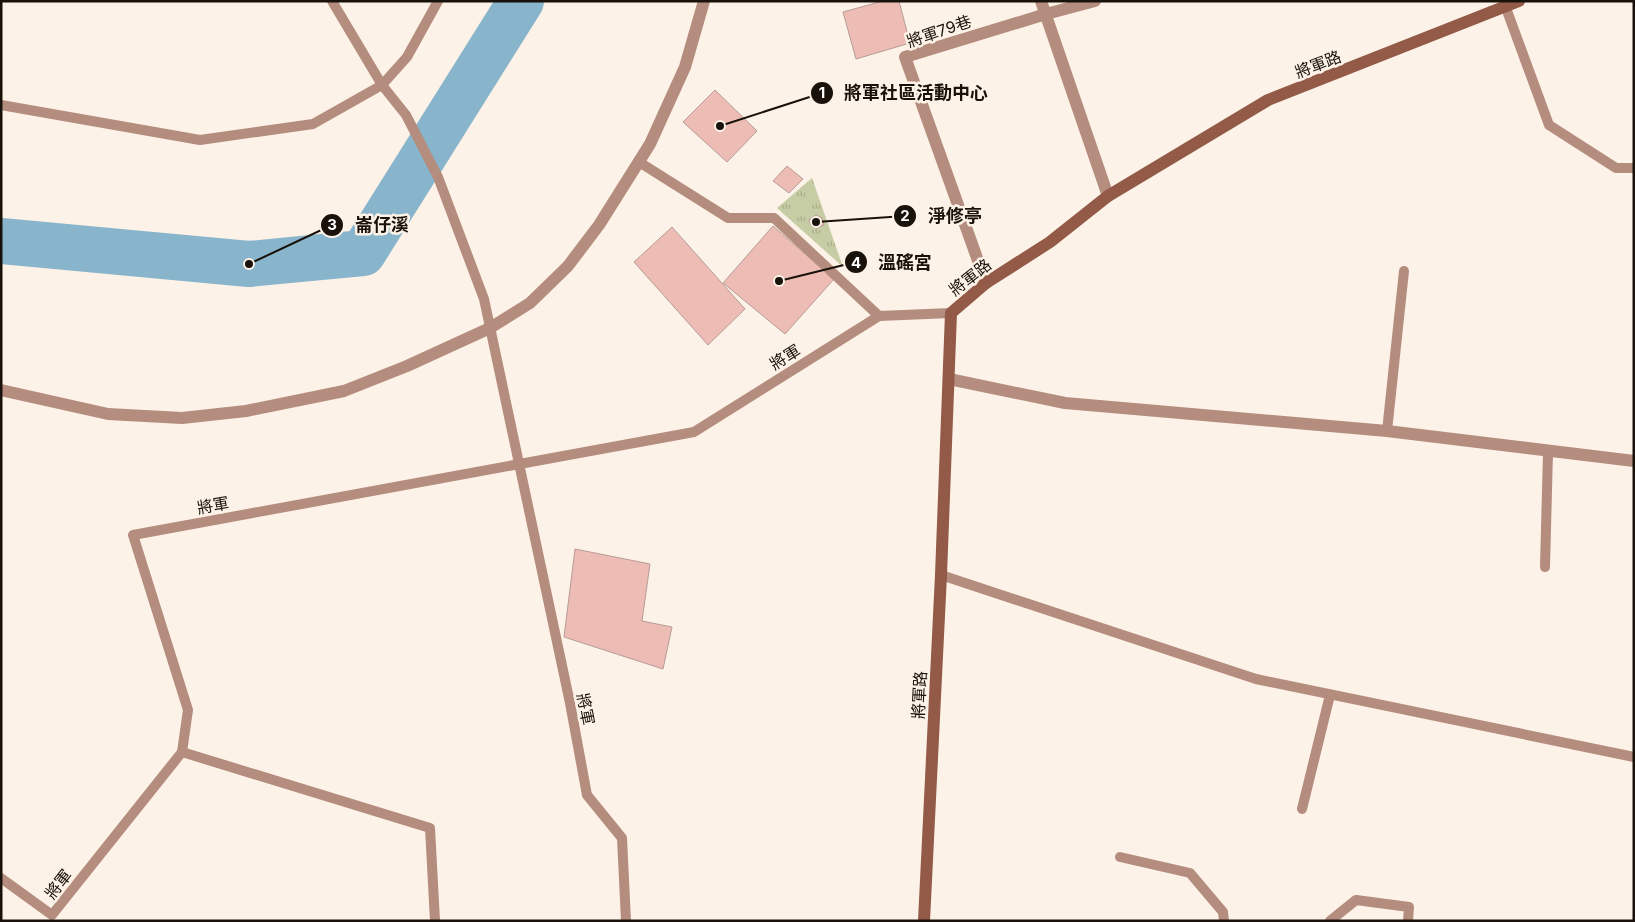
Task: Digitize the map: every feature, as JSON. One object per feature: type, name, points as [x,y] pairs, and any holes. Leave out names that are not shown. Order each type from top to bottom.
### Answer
[{"type":"main road","name":"將軍路","points":[[924,921],[941,575],[951,313],[986,283],[1050,242],[1108,196],[1268,100],[1506,8],[1519,1]]},
{"type":"street","points":[[1,390],[108,414],[182,418],[246,411],[344,391],[407,366],[490,328],[530,303],[568,266],[599,225],[650,144],[685,67],[704,1]]},
{"type":"street","points":[[1041,1],[1108,196]]},
{"type":"street","name":"將軍79巷","points":[[986,283],[905,58],[1046,14],[1095,1]]},
{"type":"street","points":[[949,379],[1065,402],[1387,430],[1548,452],[1634,461]]},
{"type":"lane","name":"將軍","points":[[332,1],[382,85],[406,115],[438,177],[484,299],[570,703],[587,795],[622,838],[626,921]]},
{"type":"lane","points":[[1,104],[200,140],[313,124],[382,85],[407,57],[438,1]]},
{"type":"lane","points":[[1506,8],[1549,125],[1616,168],[1634,168]]},
{"type":"lane","points":[[638,162],[728,218],[774,218],[879,316]]},
{"type":"lane","points":[[1387,430],[1404,271]]},
{"type":"lane","name":"將軍","points":[[1,878],[52,915],[182,752],[188,710],[133,535],[694,432],[879,316],[951,313]]},
{"type":"lane","points":[[1546,567],[1548,452]]},
{"type":"lane","points":[[941,575],[1256,680],[1634,757]]},
{"type":"lane","points":[[1302,809],[1330,695]]},
{"type":"lane","points":[[182,752],[430,828],[435,921]]},
{"type":"lane","points":[[1120,857],[1190,873],[1223,912],[1224,921]]},
{"type":"lane","points":[[1330,921],[1356,900],[1409,907],[1408,921]]},
{"type":"green space","points":[[812,178],[843,267],[777,208]]},
{"type":"building","points":[[883,1],[899,1],[910,43],[856,59],[843,12]]},
{"type":"building","points":[[715,90],[757,131],[727,162],[683,122]]},
{"type":"building","points":[[787,166],[803,179],[789,193],[773,181]]},
{"type":"building","points":[[816,215],[822,218],[824,225],[817,228],[811,226],[809,220]]},
{"type":"building","points":[[773,226],[834,279],[785,334],[723,283]]},
{"type":"building","points":[[672,227],[745,309],[708,345],[634,262]]},
{"type":"building","points":[[575,549],[650,564],[642,621],[672,627],[663,669],[564,637]]},
{"type":"waterway","points":[[1,241],[249,264],[363,253],[521,1]]},
{"type":"place","name":"將軍社區活動中心","points":[[720,126]]},
{"type":"place","name":"淨修亭","points":[[816,222]]},
{"type":"place","name":"崙仔溪","points":[[249,264]]},
{"type":"place","name":"溫磘宮","points":[[779,281]]}]
